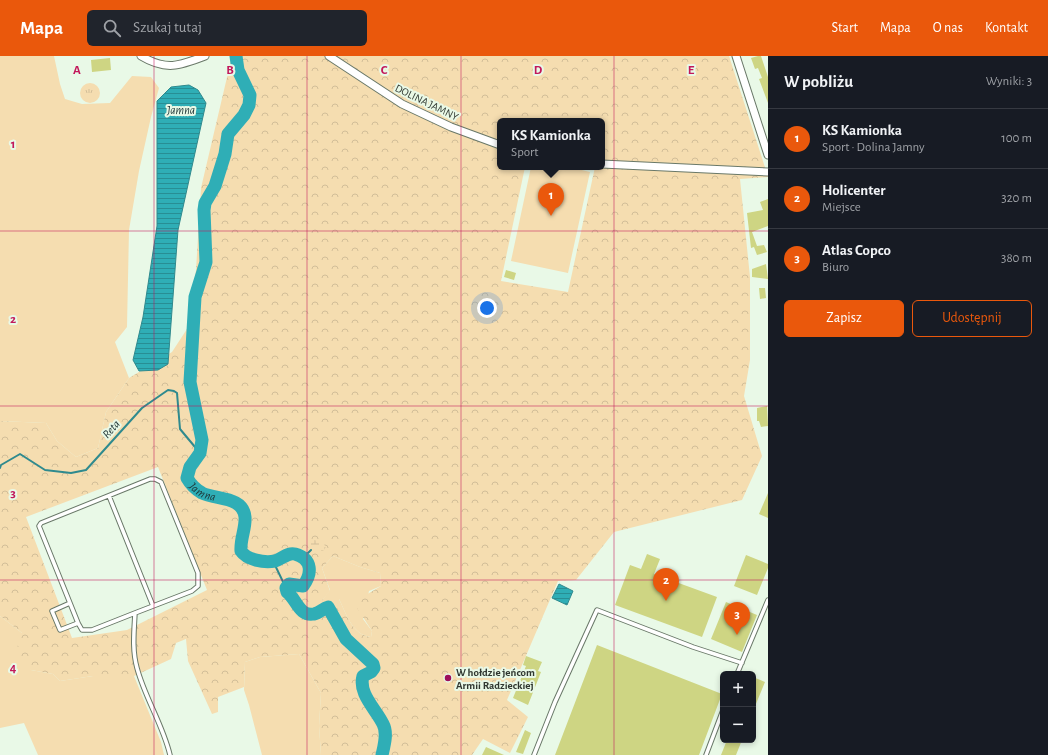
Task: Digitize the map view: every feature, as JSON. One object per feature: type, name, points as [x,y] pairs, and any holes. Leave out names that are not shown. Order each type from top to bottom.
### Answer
[{"type":"street","points":[[141,56],[155,64],[166,66],[181,64],[205,56]]},
{"type":"street","name":"DOLINA JAMNY","points":[[329,56],[402,104],[451,127],[497,144]]},
{"type":"street","points":[[736,56],[768,155]]},
{"type":"street","points":[[605,164],[768,172]]},
{"type":"lane","points":[[150,479],[155,479],[161,482],[198,573],[198,586],[192,591],[92,630],[82,630],[39,526],[41,523],[109,496],[150,479]]},
{"type":"lane","points":[[109,496],[153,606]]},
{"type":"lane","points":[[738,671],[768,600]]},
{"type":"lane","points":[[70,603],[52,611],[60,630],[78,622]]},
{"type":"lane","points":[[534,755],[555,702],[597,610],[693,647],[742,663]]},
{"type":"lane","points":[[135,613],[133,650],[136,668],[167,742],[170,755]]},
{"type":"lane","points":[[706,755],[720,718]]},
{"type":"green space","points":[[0,56],[54,56],[65,99],[82,104],[110,103],[132,76],[151,77],[159,88],[139,171],[129,230],[127,327],[115,342],[129,378],[106,412],[98,448],[76,457],[57,441],[46,423],[0,421]]},
{"type":"green space","points":[[232,56],[729,56],[768,177],[740,179],[750,277],[750,360],[744,396],[762,456],[742,500],[614,532],[576,580],[558,581],[507,700],[528,717],[510,753],[483,739],[472,755],[321,755],[319,726],[321,693],[299,654],[260,657],[245,662],[244,687],[218,697],[218,712],[212,714],[188,661],[186,639],[176,643],[171,659],[134,676],[93,676],[60,681],[53,674],[31,670],[14,657],[22,633],[0,616],[0,421],[46,423],[57,441],[76,457],[98,448],[106,412],[129,378],[172,352],[187,329],[196,270],[201,188]],"holes":[[[497,118],[605,118],[605,170],[594,170],[568,292],[501,281],[524,170],[497,170]],[[158,467],[207,590],[127,630],[72,638],[26,517]],[[333,556],[380,573],[381,586],[359,599],[357,608],[372,631],[371,637],[364,635],[354,628],[339,599],[334,597],[327,603],[320,603],[330,591],[322,568]]]},
{"type":"green space","points":[[90,83],[97,86],[100,93],[97,100],[90,103],[83,100],[80,93],[83,86]]},
{"type":"green space","points":[[530,170],[582,170],[590,172],[568,273],[511,261]]},
{"type":"green space","points":[[310,539],[322,542],[326,547],[323,551],[311,550],[307,544]]},
{"type":"green space","points":[[333,556],[380,573],[381,586],[369,591],[363,619],[372,631],[371,637],[364,635],[354,628],[339,599],[327,603],[320,603],[330,590],[322,568]]},
{"type":"green space","points":[[0,616],[22,633],[31,670],[53,674],[60,681],[93,676],[134,676],[161,742],[164,755],[38,755],[24,723],[0,728]]},
{"type":"green space","points":[[299,654],[321,693],[319,726],[321,755],[262,755],[244,690],[245,662],[260,657]]},
{"type":"water","name":"Jamna","points":[[189,85],[198,90],[206,103],[178,230],[168,364],[158,370],[139,371],[133,360],[143,317],[157,226],[157,101],[171,87]]},
{"type":"water","points":[[559,584],[573,591],[567,605],[552,598]]},
{"type":"building","points":[[761,56],[768,77],[768,103],[759,79],[762,78],[758,68],[755,69],[751,58]]},
{"type":"building","points":[[110,58],[111,70],[92,72],[91,60]]},
{"type":"building","points":[[768,199],[768,226],[752,232],[757,246],[764,245],[767,252],[757,255],[754,247],[751,248],[747,213],[763,210],[760,202]]},
{"type":"building","points":[[766,264],[768,279],[752,277],[752,269]]},
{"type":"building","points":[[506,270],[516,273],[514,280],[504,277]]},
{"type":"building","points":[[759,288],[765,288],[766,298],[760,299]]},
{"type":"building","points":[[767,406],[768,426],[761,427],[759,421],[757,421],[757,408]]},
{"type":"building","points":[[768,493],[768,518],[759,514]]},
{"type":"building","points":[[647,554],[660,559],[654,574],[717,597],[702,637],[615,605],[630,565],[641,569]]},
{"type":"building","points":[[746,555],[768,564],[768,568],[757,595],[734,586]]},
{"type":"building","points":[[726,602],[757,615],[742,652],[711,639]]},
{"type":"building","points":[[597,645],[720,693],[720,699],[699,755],[555,755]]},
{"type":"building","points":[[526,656],[542,662],[538,671],[541,672],[528,705],[513,698],[526,666],[523,665]]},
{"type":"building","points":[[756,678],[765,682],[756,704]]},
{"type":"building","points":[[525,730],[531,733],[523,754],[516,752]]},
{"type":"building","points":[[726,743],[741,743],[736,755],[721,755]]},
{"type":"building","points":[[486,747],[504,755],[482,755]]},
{"type":"waterway","name":"Jamna","points":[[236,56],[238,70],[250,95],[249,105],[244,115],[228,134],[225,154],[215,186],[205,203],[206,262],[195,297],[190,382],[202,440],[200,453],[190,467],[187,478],[193,487],[202,493],[234,502],[243,510],[245,525],[241,542],[241,551],[247,557],[271,562],[287,555],[295,554],[301,556],[308,563],[308,577],[303,586],[289,584],[286,588],[287,592],[305,613],[318,613],[328,607],[346,639],[373,664],[374,668],[371,672],[363,676],[362,683],[365,695],[380,718],[385,731],[382,755]]},
{"type":"waterway","name":"Reta","points":[[0,468],[1,465],[20,454],[45,470],[71,473],[86,470],[142,408],[168,390],[177,393],[180,429],[200,453]]},
{"type":"waterway","points":[[303,558],[311,550]]},
{"type":"waterway","points":[[273,561],[286,588]]},
{"type":"place","name":"KS Kamionka","points":[[551,216]]},
{"type":"place","name":"Holicenter","points":[[666,601]]},
{"type":"place","name":"Atlas Copco","points":[[737,635]]},
{"type":"place","name":"W hołdzie jeńcom Armii Radzieckiej","points":[[448,678]]}]
